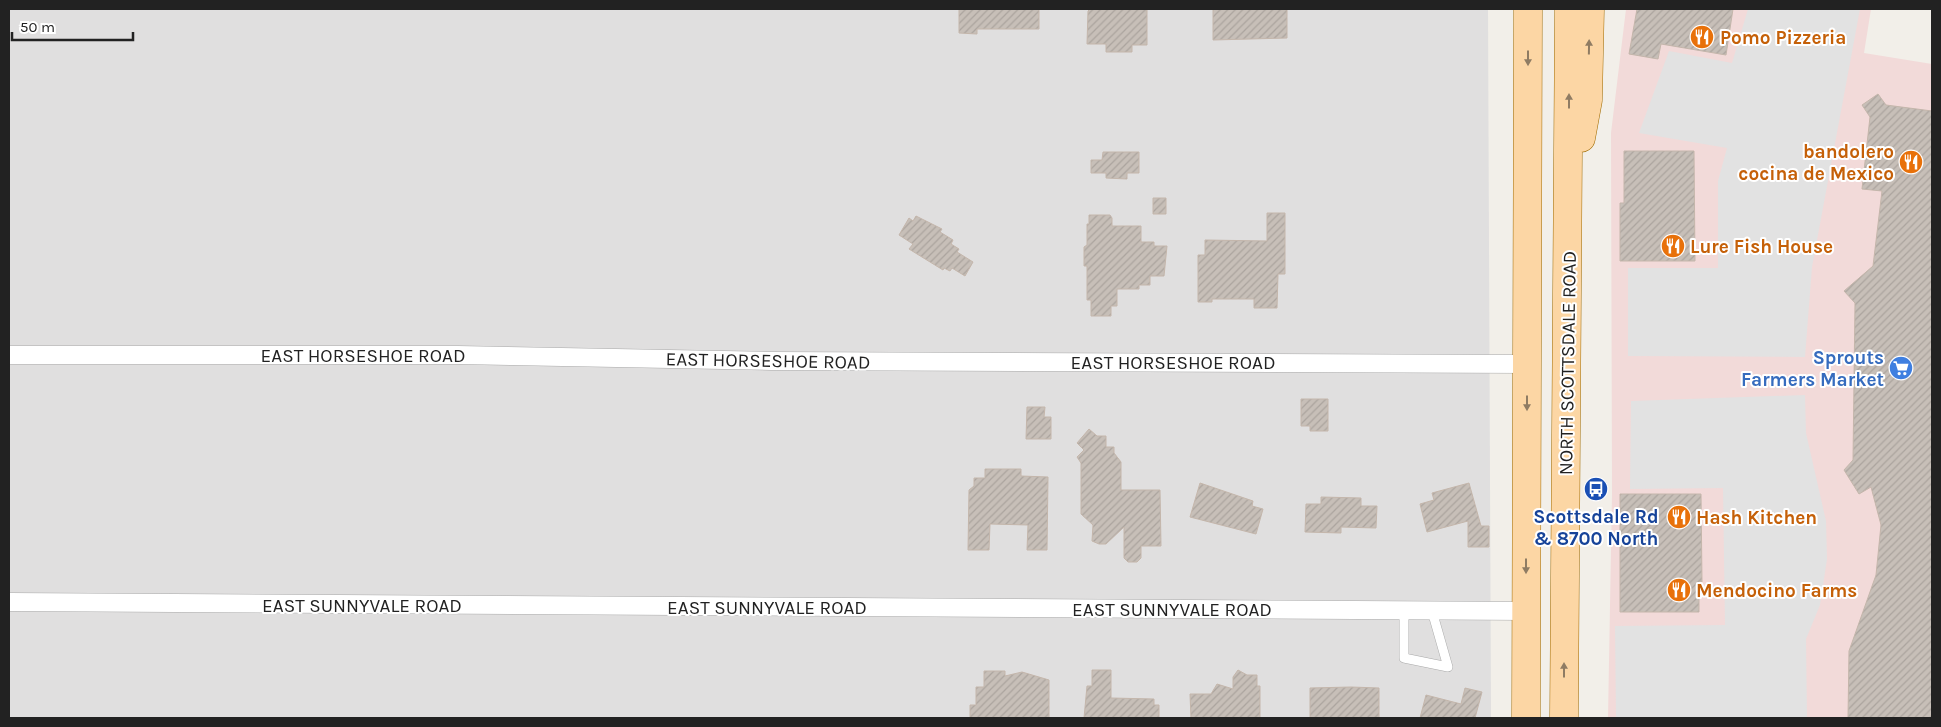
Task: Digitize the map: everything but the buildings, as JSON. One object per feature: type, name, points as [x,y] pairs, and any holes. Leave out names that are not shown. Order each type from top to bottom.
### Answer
[{"type":"main road","name":"NORTH SCOTTSDALE ROAD","points":[[1526,718],[1528,9]]},
{"type":"main road","name":"NORTH SCOTTSDALE ROAD","points":[[1564,718],[1568,9]]},
{"type":"main road","points":[[1568,198],[1588,110],[1590,9]]},
{"type":"main road","points":[[1528,200],[1544,276],[1546,347],[1554,365],[1566,377]]},
{"type":"street","name":"EAST HORSESHOE ROAD","points":[[9,355],[458,355],[771,362],[1527,364]]},
{"type":"street","name":"EAST SUNNYVALE ROAD","points":[[9,602],[1526,611]]},
{"type":"lane","points":[[1404,610],[1404,658],[1448,667],[1432,611]]},
{"type":"shaded area","points":[[9,9],[1488,9],[1491,718],[9,718]]},
{"type":"shaded area","points":[[1626,9],[1871,9],[1864,53],[1932,64],[1932,718],[1608,718],[1612,494],[1611,133]]},
{"type":"shaded area","points":[[1748,9],[1860,9],[1812,267],[1805,357],[1628,356],[1628,268],[1718,268],[1718,181],[1727,148],[1639,133],[1669,51],[1732,63]]},
{"type":"shaded area","points":[[1805,395],[1806,433],[1826,521],[1827,559],[1820,605],[1806,639],[1807,718],[1616,718],[1615,626],[1725,625],[1723,488],[1630,489],[1631,401]]},
{"type":"place","name":"Pomo Pizzeria","points":[[1702,37]]},
{"type":"place","name":"bandolero cocina de Mexico","points":[[1911,162]]},
{"type":"place","name":"Lure Fish House","points":[[1673,246]]},
{"type":"place","name":"Sprouts Farmers Market","points":[[1901,368]]},
{"type":"place","name":"Scottsdale Rd & 8700 North","points":[[1596,489]]},
{"type":"place","name":"Hash Kitchen","points":[[1679,517]]},
{"type":"place","name":"Mendocino Farms","points":[[1679,590]]}]
